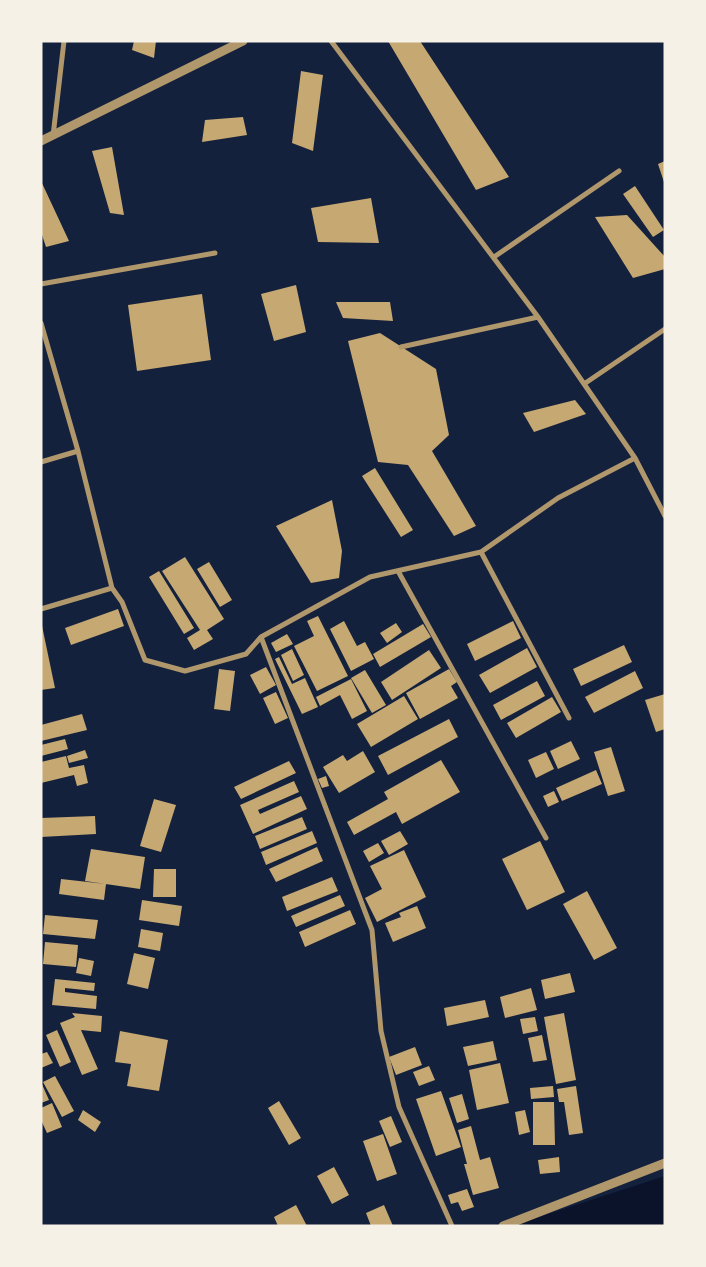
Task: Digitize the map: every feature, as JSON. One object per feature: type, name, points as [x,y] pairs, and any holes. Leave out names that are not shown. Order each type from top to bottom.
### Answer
[{"type":"street","points":[[52,136],[64,41]]},
{"type":"street","points":[[41,141],[243,41]]},
{"type":"street","points":[[331,41],[538,317],[635,458],[665,516]]},
{"type":"street","points":[[494,257],[619,171]]},
{"type":"street","points":[[41,284],[215,253]]},
{"type":"street","points":[[401,347],[538,317]]},
{"type":"street","points":[[41,323],[78,451],[112,588],[122,602],[145,660],[185,671],[246,654],[261,637],[370,577],[481,552],[558,498],[635,458]]},
{"type":"street","points":[[584,384],[665,329]]},
{"type":"street","points":[[41,462],[78,451]]},
{"type":"street","points":[[481,552],[569,718]]},
{"type":"street","points":[[398,571],[546,838]]},
{"type":"street","points":[[41,609],[112,588]]},
{"type":"street","points":[[261,637],[372,930],[381,1031],[399,1107],[452,1226]]},
{"type":"street","points":[[503,1226],[665,1163]]},
{"type":"water","points":[[665,1176],[665,1226],[511,1226]]},
{"type":"building","points":[[134,41],[156,41],[154,58],[132,50]]},
{"type":"building","points":[[388,41],[420,41],[509,177],[476,190]]},
{"type":"building","points":[[301,71],[323,75],[313,151],[292,143]]},
{"type":"building","points":[[243,117],[247,135],[202,142],[205,120]]},
{"type":"building","points":[[112,147],[124,215],[110,213],[92,151]]},
{"type":"building","points":[[665,161],[665,182],[664,182],[658,164]]},
{"type":"building","points":[[41,181],[69,241],[46,247],[41,232]]},
{"type":"building","points":[[635,186],[664,230],[653,237],[623,194]]},
{"type":"building","points":[[371,198],[379,243],[318,242],[311,208]]},
{"type":"building","points":[[627,215],[665,257],[665,269],[633,278],[595,217]]},
{"type":"building","points":[[296,285],[306,332],[274,341],[261,294]]},
{"type":"building","points":[[202,294],[211,360],[137,371],[128,305]]},
{"type":"building","points":[[336,302],[390,302],[393,321],[343,318]]},
{"type":"building","points":[[380,333],[436,369],[449,435],[432,451],[476,526],[454,536],[408,465],[378,462],[348,341]]},
{"type":"building","points":[[575,400],[586,414],[534,432],[523,413]]},
{"type":"building","points":[[375,468],[413,530],[401,537],[362,476]]},
{"type":"building","points":[[332,500],[342,551],[339,578],[311,583],[276,526]]},
{"type":"building","points":[[185,557],[224,619],[207,630],[213,639],[194,650],[187,638],[200,630],[162,571]]},
{"type":"building","points":[[209,562],[232,600],[220,607],[197,569]]},
{"type":"building","points":[[159,571],[194,628],[184,634],[149,577]]},
{"type":"building","points":[[118,609],[124,626],[71,645],[65,628]]},
{"type":"building","points":[[318,616],[348,676],[317,691],[294,646],[314,636],[307,621]]},
{"type":"building","points":[[41,621],[55,688],[41,690]]},
{"type":"building","points":[[344,621],[357,646],[365,642],[374,659],[351,671],[330,629]]},
{"type":"building","points":[[513,621],[521,638],[475,661],[467,644]]},
{"type":"building","points":[[396,623],[402,632],[387,643],[380,633]]},
{"type":"building","points":[[423,624],[431,637],[380,667],[373,654]]},
{"type":"building","points":[[287,634],[293,644],[276,652],[271,643]]},
{"type":"building","points":[[624,645],[632,662],[581,686],[573,669]]},
{"type":"building","points":[[527,648],[537,667],[490,693],[479,675]]},
{"type":"building","points":[[292,649],[304,675],[293,681],[281,655]]},
{"type":"building","points":[[429,650],[441,668],[392,700],[381,682]]},
{"type":"building","points":[[279,657],[292,684],[305,678],[318,707],[302,714],[275,659]]},
{"type":"building","points":[[266,667],[276,685],[260,694],[250,675]]},
{"type":"building","points":[[219,669],[235,671],[230,711],[214,709]]},
{"type":"building","points":[[449,669],[457,682],[451,686],[458,698],[420,719],[406,693]]},
{"type":"building","points":[[365,670],[386,705],[372,713],[351,678]]},
{"type":"building","points":[[635,671],[643,688],[594,713],[585,697]]},
{"type":"building","points":[[351,679],[367,711],[352,719],[340,695],[320,706],[316,697]]},
{"type":"building","points":[[537,681],[545,696],[501,720],[493,705]]},
{"type":"building","points":[[276,692],[288,718],[275,724],[263,698]]},
{"type":"building","points":[[665,694],[665,729],[656,732],[645,700]]},
{"type":"building","points":[[404,696],[418,719],[371,747],[357,724]]},
{"type":"building","points":[[552,697],[561,712],[516,738],[507,723]]},
{"type":"building","points":[[82,714],[87,730],[41,741],[41,725]]},
{"type":"building","points":[[449,719],[458,737],[388,775],[378,756]]},
{"type":"building","points":[[65,739],[68,749],[41,756],[41,745]]},
{"type":"building","points":[[571,741],[580,759],[558,769],[550,751]]},
{"type":"building","points":[[611,747],[625,791],[608,796],[594,752]]},
{"type":"building","points":[[85,750],[88,758],[69,763],[67,756]]},
{"type":"building","points":[[363,751],[375,772],[339,793],[323,767],[343,755],[347,761]]},
{"type":"building","points":[[546,752],[554,769],[536,778],[528,760]]},
{"type":"building","points":[[66,756],[69,768],[84,765],[88,783],[77,786],[74,775],[41,783],[41,762]]},
{"type":"building","points":[[441,760],[460,792],[402,824],[396,812],[354,835],[347,822],[388,799],[384,792]]},
{"type":"building","points":[[289,761],[296,773],[241,799],[234,787]]},
{"type":"building","points":[[596,770],[602,784],[562,801],[556,788]]},
{"type":"building","points":[[326,776],[329,786],[322,788],[318,779]]},
{"type":"building","points":[[294,781],[299,792],[258,810],[260,814],[301,796],[307,809],[253,834],[240,805]]},
{"type":"building","points":[[554,791],[559,802],[548,807],[543,796]]},
{"type":"building","points":[[154,799],[176,805],[161,852],[140,846]]},
{"type":"building","points":[[95,816],[96,834],[41,837],[41,818]]},
{"type":"building","points":[[302,817],[307,829],[260,849],[255,836]]},
{"type":"building","points":[[312,831],[317,843],[266,865],[261,852]]},
{"type":"building","points":[[400,831],[408,844],[389,855],[381,841]]},
{"type":"building","points":[[540,841],[565,892],[527,910],[502,859]]},
{"type":"building","points":[[378,843],[384,853],[369,862],[363,851]]},
{"type":"building","points":[[317,847],[323,861],[276,882],[269,869]]},
{"type":"building","points":[[91,849],[145,857],[140,889],[85,881]]},
{"type":"building","points":[[404,850],[426,897],[377,922],[365,898],[382,889],[370,866]]},
{"type":"building","points":[[154,869],[176,869],[176,897],[153,897]]},
{"type":"building","points":[[332,877],[338,891],[287,911],[282,897]]},
{"type":"building","points":[[61,879],[106,884],[104,900],[59,894]]},
{"type":"building","points":[[587,891],[617,948],[594,960],[563,904]]},
{"type":"building","points":[[340,895],[345,906],[296,927],[291,916]]},
{"type":"building","points":[[142,900],[182,906],[179,926],[139,920]]},
{"type":"building","points":[[417,906],[426,928],[393,942],[385,923],[401,917],[399,913]]},
{"type":"building","points":[[350,910],[356,924],[305,947],[299,932]]},
{"type":"building","points":[[45,915],[98,920],[95,939],[43,934]]},
{"type":"building","points":[[141,929],[163,933],[160,951],[138,947]]},
{"type":"building","points":[[45,942],[78,945],[76,967],[43,964]]},
{"type":"building","points":[[134,953],[155,958],[148,989],[127,984]]},
{"type":"building","points":[[79,958],[94,961],[91,976],[76,973]]},
{"type":"building","points":[[570,973],[575,992],[545,999],[541,980]]},
{"type":"building","points":[[55,979],[95,983],[94,991],[65,988],[65,992],[97,996],[96,1009],[52,1005]]},
{"type":"building","points":[[531,988],[537,1010],[505,1018],[500,997]]},
{"type":"building","points":[[485,1000],[489,1017],[447,1026],[444,1008]]},
{"type":"building","points":[[72,1013],[102,1016],[101,1032],[81,1030],[98,1069],[82,1075],[60,1023],[75,1017]]},
{"type":"building","points":[[564,1013],[576,1080],[556,1084],[544,1017]]},
{"type":"building","points":[[535,1017],[538,1031],[523,1034],[520,1019]]},
{"type":"building","points":[[57,1030],[71,1062],[60,1067],[46,1035]]},
{"type":"building","points":[[120,1031],[168,1040],[159,1091],[127,1086],[131,1064],[115,1062]]},
{"type":"building","points":[[542,1035],[547,1060],[533,1062],[528,1038]]},
{"type":"building","points":[[493,1041],[497,1060],[468,1066],[463,1047]]},
{"type":"building","points":[[415,1047],[422,1065],[396,1075],[389,1057]]},
{"type":"building","points":[[47,1052],[53,1063],[41,1068],[41,1054]]},
{"type":"building","points":[[500,1063],[509,1103],[477,1110],[469,1070]]},
{"type":"building","points":[[429,1066],[435,1080],[419,1086],[413,1072]]},
{"type":"building","points":[[55,1076],[74,1111],[62,1117],[43,1082]]},
{"type":"building","points":[[41,1082],[49,1100],[41,1103]]},
{"type":"building","points":[[553,1086],[554,1097],[531,1099],[530,1088]]},
{"type":"building","points":[[576,1086],[583,1133],[569,1135],[564,1102],[559,1102],[557,1089]]},
{"type":"building","points":[[441,1091],[461,1147],[436,1156],[416,1099]]},
{"type":"building","points":[[462,1094],[469,1119],[457,1123],[449,1098]]},
{"type":"building","points":[[279,1101],[301,1138],[289,1145],[268,1108]]},
{"type":"building","points":[[533,1102],[554,1102],[555,1145],[533,1145]]},
{"type":"building","points":[[52,1103],[62,1127],[47,1133],[41,1120],[41,1108]]},
{"type":"building","points":[[83,1110],[101,1122],[95,1132],[78,1120]]},
{"type":"building","points":[[525,1110],[530,1132],[519,1135],[515,1112]]},
{"type":"building","points":[[391,1116],[402,1142],[390,1147],[379,1121]]},
{"type":"building","points":[[471,1126],[480,1160],[490,1157],[499,1188],[473,1195],[464,1164],[467,1164],[458,1130]]},
{"type":"building","points":[[383,1134],[397,1174],[377,1181],[363,1141]]},
{"type":"building","points":[[559,1157],[560,1172],[540,1174],[538,1160]]},
{"type":"building","points":[[334,1167],[349,1195],[332,1204],[317,1176]]},
{"type":"building","points":[[467,1189],[474,1207],[462,1211],[458,1202],[451,1204],[448,1195]]},
{"type":"building","points":[[296,1205],[307,1226],[278,1226],[274,1217]]},
{"type":"building","points":[[384,1205],[393,1226],[371,1226],[366,1213]]}]
